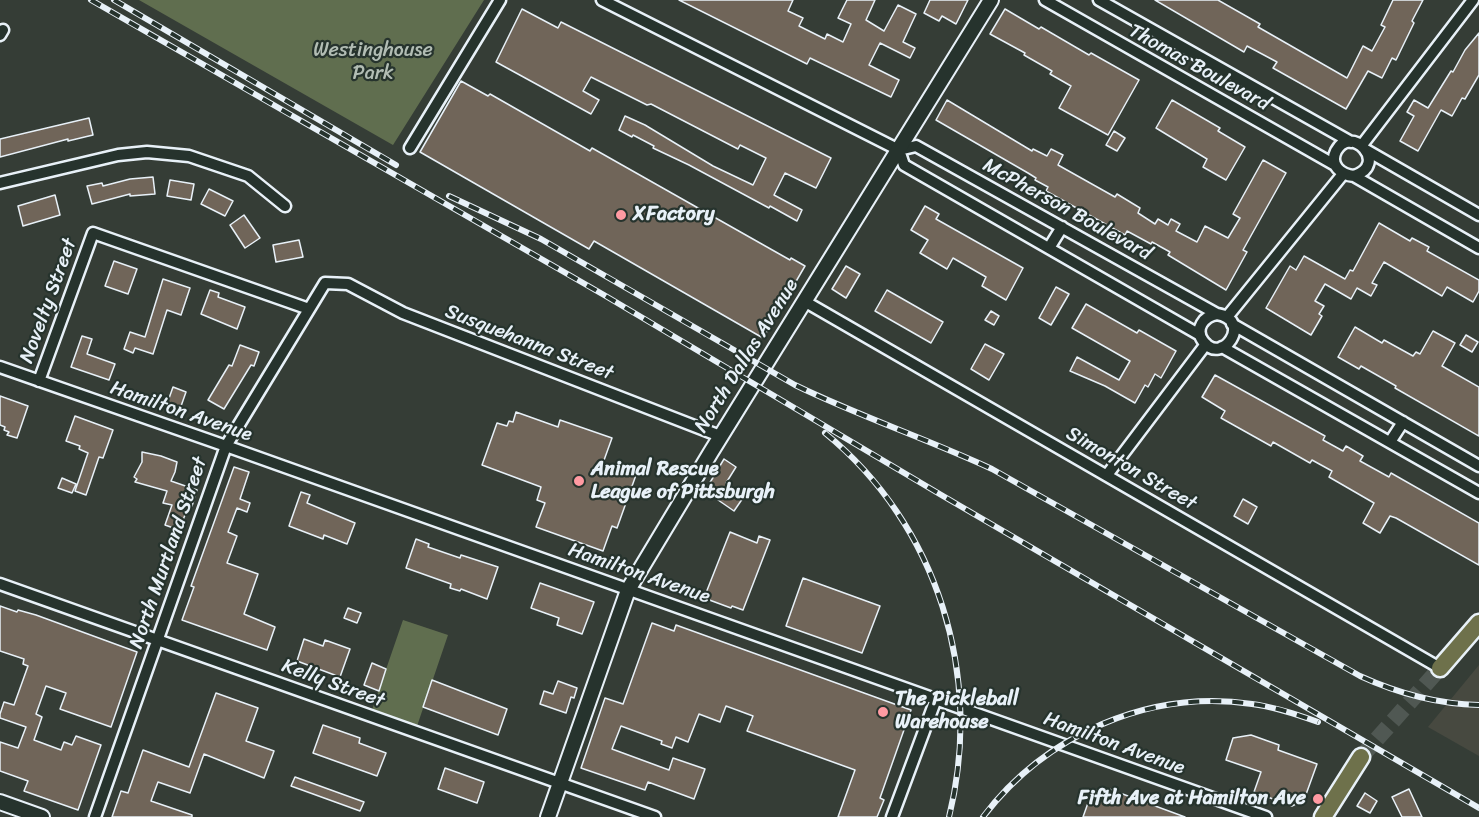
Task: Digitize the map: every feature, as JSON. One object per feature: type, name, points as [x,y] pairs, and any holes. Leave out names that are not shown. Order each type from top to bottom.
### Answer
[{"type":"highway","points":[[1440,668],[1479,623]]},
{"type":"highway","points":[[1323,817],[1361,757]]},
{"type":"main road","name":"North Dallas Avenue","points":[[548,817],[628,590],[720,436],[991,0]]},
{"type":"main road","points":[[0,802],[42,817]]},
{"type":"street","points":[[410,148],[500,0]]},
{"type":"street","name":"McPherson Boulevard","points":[[602,0],[899,150],[916,146],[1226,319],[1479,466]]},
{"type":"street","name":"Thomas Boulevard","points":[[1045,0],[1479,248]]},
{"type":"street","name":"Thomas Boulevard","points":[[1099,0],[1479,215]]},
{"type":"street","points":[[1226,319],[1341,169],[1337,149],[1359,147],[1473,0]]},
{"type":"street","points":[[1341,169],[1364,171],[1367,166],[1359,147]]},
{"type":"street","name":"McPherson Boulevard","points":[[899,150],[904,165],[1203,340]]},
{"type":"street","points":[[0,183],[118,155],[147,152],[189,156],[248,176],[285,206]]},
{"type":"street","points":[[1049,248],[1062,227]]},
{"type":"street","name":"Novelty Street","points":[[39,381],[93,233],[309,309]]},
{"type":"street","name":"North Murtland Street","points":[[95,817],[226,446],[326,283]]},
{"type":"street","name":"Susquehanna Street","points":[[326,283],[348,284],[404,313],[720,436]]},
{"type":"street","name":"Simonton Street","points":[[804,301],[1440,668]]},
{"type":"street","points":[[1211,315],[1226,319],[1234,333],[1233,338],[1222,347],[1214,348],[1203,340],[1200,327],[1211,315]]},
{"type":"street","points":[[1107,475],[1203,340]]},
{"type":"street","points":[[1222,347],[1479,493]]},
{"type":"street","name":"Hamilton Avenue","points":[[0,368],[226,446],[1266,817]]},
{"type":"street","points":[[1390,442],[1403,422]]},
{"type":"street","name":"Kelly Street","points":[[0,584],[655,817]]},
{"type":"street","points":[[892,817],[936,699]]},
{"type":"shaded area","points":[[1479,665],[1479,756],[1428,727]]},
{"type":"green space","name":"Westinghouse Park","points":[[139,0],[484,0],[393,145]]},
{"type":"green space","points":[[403,620],[448,635],[416,729],[371,713]]},
{"type":"building","points":[[679,0],[793,0],[788,11],[803,18],[799,26],[825,39],[827,34],[843,42],[851,24],[838,18],[847,0],[875,0],[866,20],[884,31],[898,5],[916,14],[903,42],[915,48],[910,58],[880,43],[869,65],[899,80],[891,97],[810,58],[807,64]]},
{"type":"building","points":[[930,0],[968,0],[956,24],[942,16],[939,21],[924,13]]},
{"type":"building","points":[[1155,0],[1218,0],[1260,24],[1258,27],[1347,78],[1363,46],[1372,51],[1385,27],[1381,25],[1393,0],[1423,0],[1396,60],[1392,58],[1382,78],[1368,71],[1346,109],[1273,68],[1277,62],[1247,46],[1244,52]]},
{"type":"building","points":[[522,9],[558,28],[561,22],[831,158],[816,188],[785,173],[774,195],[802,210],[797,221],[653,148],[654,146],[633,135],[632,137],[619,130],[625,116],[645,125],[713,166],[753,185],[766,158],[740,145],[738,149],[651,104],[647,105],[591,77],[583,91],[599,100],[591,114],[496,62]]},
{"type":"building","points":[[1005,9],[1139,80],[1108,135],[1059,108],[1071,86],[1050,74],[1052,71],[1024,55],[1025,53],[990,34]]},
{"type":"building","points":[[1479,33],[1479,75],[1465,99],[1462,98],[1452,116],[1441,110],[1418,151],[1400,141],[1414,116],[1407,112],[1414,100],[1428,108],[1465,50]]},
{"type":"building","name":"XFactory","points":[[461,81],[488,96],[490,94],[590,151],[592,148],[790,260],[791,258],[805,266],[763,338],[594,241],[589,249],[420,152]]},
{"type":"building","points":[[947,100],[1032,151],[1033,149],[1047,156],[1051,149],[1063,155],[1058,165],[1115,197],[1117,194],[1140,208],[1138,213],[1155,224],[1158,219],[1168,225],[1171,219],[1180,224],[1176,231],[1197,242],[1205,226],[1228,238],[1240,218],[1233,214],[1263,160],[1286,173],[1243,250],[1247,252],[1226,290],[1168,255],[1170,252],[1152,242],[1151,244],[1127,231],[1125,235],[1046,191],[1048,187],[1035,180],[1036,178],[936,120]]},
{"type":"building","points":[[1172,100],[1220,128],[1218,131],[1245,147],[1226,180],[1203,167],[1207,159],[1156,128]]},
{"type":"building","points":[[89,118],[93,135],[68,141],[68,139],[0,157],[0,139]]},
{"type":"building","points":[[1114,131],[1125,138],[1117,151],[1106,145]]},
{"type":"building","points":[[153,177],[155,194],[130,196],[130,194],[92,204],[87,186],[102,183],[103,186],[130,179]]},
{"type":"building","points":[[170,180],[194,184],[191,200],[167,196]]},
{"type":"building","points":[[209,189],[233,201],[225,216],[201,204]]},
{"type":"building","points":[[55,195],[60,215],[23,226],[18,206]]},
{"type":"building","points":[[925,206],[939,214],[936,219],[1023,268],[1006,300],[982,286],[986,277],[953,258],[947,269],[920,253],[928,240],[911,230]]},
{"type":"building","points":[[244,215],[260,238],[245,248],[230,225]]},
{"type":"building","points":[[1379,223],[1410,241],[1412,238],[1429,247],[1427,251],[1479,280],[1479,291],[1473,302],[1447,287],[1442,296],[1384,262],[1372,283],[1377,285],[1371,296],[1357,288],[1351,299],[1325,284],[1315,301],[1324,306],[1319,314],[1322,316],[1311,335],[1266,308],[1290,266],[1296,270],[1304,256],[1345,279],[1350,270],[1353,271]]},
{"type":"building","points":[[299,240],[303,257],[276,262],[273,245]]},
{"type":"building","points":[[114,261],[137,269],[128,294],[105,286]]},
{"type":"building","points":[[846,266],[860,274],[846,298],[832,289]]},
{"type":"building","points":[[163,279],[190,288],[181,315],[167,310],[153,354],[135,348],[133,353],[124,349],[130,332],[145,337]]},
{"type":"building","points":[[1056,287],[1069,294],[1051,325],[1039,318]]},
{"type":"building","points":[[210,290],[219,293],[218,297],[245,307],[237,329],[201,314]]},
{"type":"building","points":[[887,290],[943,322],[931,343],[875,311]]},
{"type":"building","points":[[1086,304],[1137,333],[1139,330],[1176,351],[1161,378],[1155,374],[1148,387],[1145,385],[1135,403],[1105,386],[1070,371],[1077,357],[1119,380],[1130,361],[1072,328]]},
{"type":"building","points":[[991,311],[999,316],[994,325],[985,320]]},
{"type":"building","points":[[1355,327],[1382,343],[1384,340],[1413,356],[1416,352],[1420,354],[1433,331],[1455,343],[1442,366],[1479,387],[1479,436],[1361,366],[1359,369],[1338,357]]},
{"type":"building","points":[[1466,335],[1478,342],[1472,352],[1460,345]]},
{"type":"building","points":[[82,336],[92,339],[87,354],[115,364],[109,380],[71,367]]},
{"type":"building","points":[[985,344],[1004,354],[989,380],[971,369]]},
{"type":"building","points":[[240,345],[259,352],[254,366],[251,365],[224,409],[208,400],[229,365],[232,366]]},
{"type":"building","points":[[1215,375],[1325,436],[1323,440],[1343,451],[1346,446],[1363,456],[1360,461],[1389,477],[1391,473],[1479,523],[1479,565],[1396,518],[1390,516],[1380,533],[1363,523],[1374,503],[1329,477],[1332,471],[1312,460],[1310,463],[1273,442],[1271,446],[1221,418],[1225,411],[1202,397]]},
{"type":"building","points":[[173,387],[186,392],[180,409],[167,404]]},
{"type":"building","points":[[0,396],[28,406],[17,438],[7,435],[9,432],[0,425]]},
{"type":"building","name":"Animal Rescue League of Pittsburgh","points":[[516,412],[558,427],[560,420],[612,438],[603,463],[636,475],[617,528],[612,526],[603,551],[536,527],[545,503],[537,500],[541,487],[482,465],[497,423],[507,426],[509,421],[513,422]]},
{"type":"building","points":[[75,416],[113,430],[103,458],[99,457],[86,495],[75,491],[88,453],[79,449],[80,446],[66,441]]},
{"type":"building","points":[[142,452],[177,462],[171,481],[197,490],[192,506],[189,505],[179,530],[165,525],[172,505],[163,503],[167,491],[135,482],[137,479],[134,477],[142,462]]},
{"type":"building","points":[[724,459],[736,467],[726,483],[745,495],[734,511],[705,491]]},
{"type":"building","points":[[234,467],[249,472],[240,499],[250,503],[247,512],[237,508],[228,532],[237,536],[227,563],[258,574],[244,614],[275,627],[267,650],[182,620],[194,587],[191,586]]},
{"type":"building","points":[[62,478],[76,484],[72,493],[58,488]]},
{"type":"building","points":[[301,492],[310,495],[307,503],[355,523],[347,544],[324,535],[323,539],[289,526]]},
{"type":"building","points":[[1243,499],[1257,507],[1248,524],[1234,516]]},
{"type":"building","points":[[730,532],[757,543],[759,536],[770,540],[743,610],[704,598]]},
{"type":"building","points":[[416,539],[429,544],[428,547],[460,558],[461,555],[498,567],[487,599],[461,589],[460,591],[450,588],[451,584],[406,568]]},
{"type":"building","points":[[803,578],[880,606],[862,653],[786,626]]},
{"type":"building","points":[[540,583],[594,602],[582,634],[557,625],[559,618],[531,608]]},
{"type":"building","points":[[0,606],[36,615],[137,652],[111,727],[60,709],[66,693],[46,686],[36,714],[42,717],[34,740],[61,750],[64,742],[72,745],[76,736],[101,745],[78,810],[24,791],[28,781],[0,771],[0,742],[18,748],[26,727],[0,718],[0,714],[4,702],[14,705],[28,666],[23,664],[24,659],[0,651]]},
{"type":"building","points":[[348,608],[361,613],[357,623],[344,618]]},
{"type":"building","points":[[652,623],[674,631],[676,625],[911,710],[880,798],[884,800],[877,817],[838,817],[855,770],[747,731],[753,716],[726,706],[720,722],[699,714],[688,742],[676,737],[672,748],[661,744],[662,741],[621,726],[612,749],[669,770],[673,758],[705,769],[694,799],[648,782],[645,790],[581,768],[605,698],[623,704]]},
{"type":"building","points":[[304,639],[323,646],[325,640],[350,649],[340,677],[297,661]]},
{"type":"building","points":[[372,663],[386,669],[379,691],[364,685]]},
{"type":"building","points":[[432,680],[507,709],[498,735],[423,707]]},
{"type":"building","points":[[558,681],[577,688],[574,698],[571,697],[566,713],[540,704],[544,691],[553,694]]},
{"type":"building","points":[[216,693],[258,708],[246,741],[274,751],[264,778],[204,754],[190,793],[158,782],[151,801],[192,815],[192,817],[112,817],[121,791],[128,793],[143,750],[189,767]]},
{"type":"building","points":[[323,725],[360,738],[359,743],[386,753],[377,776],[313,753]]},
{"type":"building","points":[[1251,735],[1279,745],[1278,750],[1317,764],[1304,800],[1292,806],[1254,792],[1261,772],[1226,760],[1233,738]]},
{"type":"building","points":[[445,768],[484,782],[477,803],[438,789]]},
{"type":"building","points":[[295,777],[364,802],[360,811],[291,786]]},
{"type":"building","points":[[1093,789],[1108,794],[1109,789],[1185,817],[1083,817]]},
{"type":"building","points":[[1409,789],[1422,817],[1402,817],[1392,797]]},
{"type":"building","points":[[1365,793],[1377,801],[1370,813],[1357,806]]},
{"type":"tunnel","points":[[1361,757],[1440,668]]},
{"type":"railway","points":[[91,0],[604,295],[943,496],[1479,808]]},
{"type":"railway","points":[[114,0],[396,165]]},
{"type":"railway","points":[[449,196],[541,239],[795,385],[992,469],[1360,676],[1388,688],[1418,696],[1479,705]]},
{"type":"railway","points":[[825,433],[864,470],[897,512],[923,558],[942,607],[955,658],[960,710],[958,764],[949,817]]},
{"type":"railway","points":[[983,817],[1008,788],[1068,741],[1102,724],[1138,712],[1175,704],[1213,701],[1269,707],[1318,722]]},
{"type":"place","name":"XFactory","points":[[621,215]]},
{"type":"place","name":"Animal Rescue League of Pittsburgh","points":[[579,481]]},
{"type":"place","name":"The Pickleball Warehouse","points":[[883,712]]},
{"type":"place","name":"Fifth Ave at Hamilton Ave","points":[[1318,799]]}]
